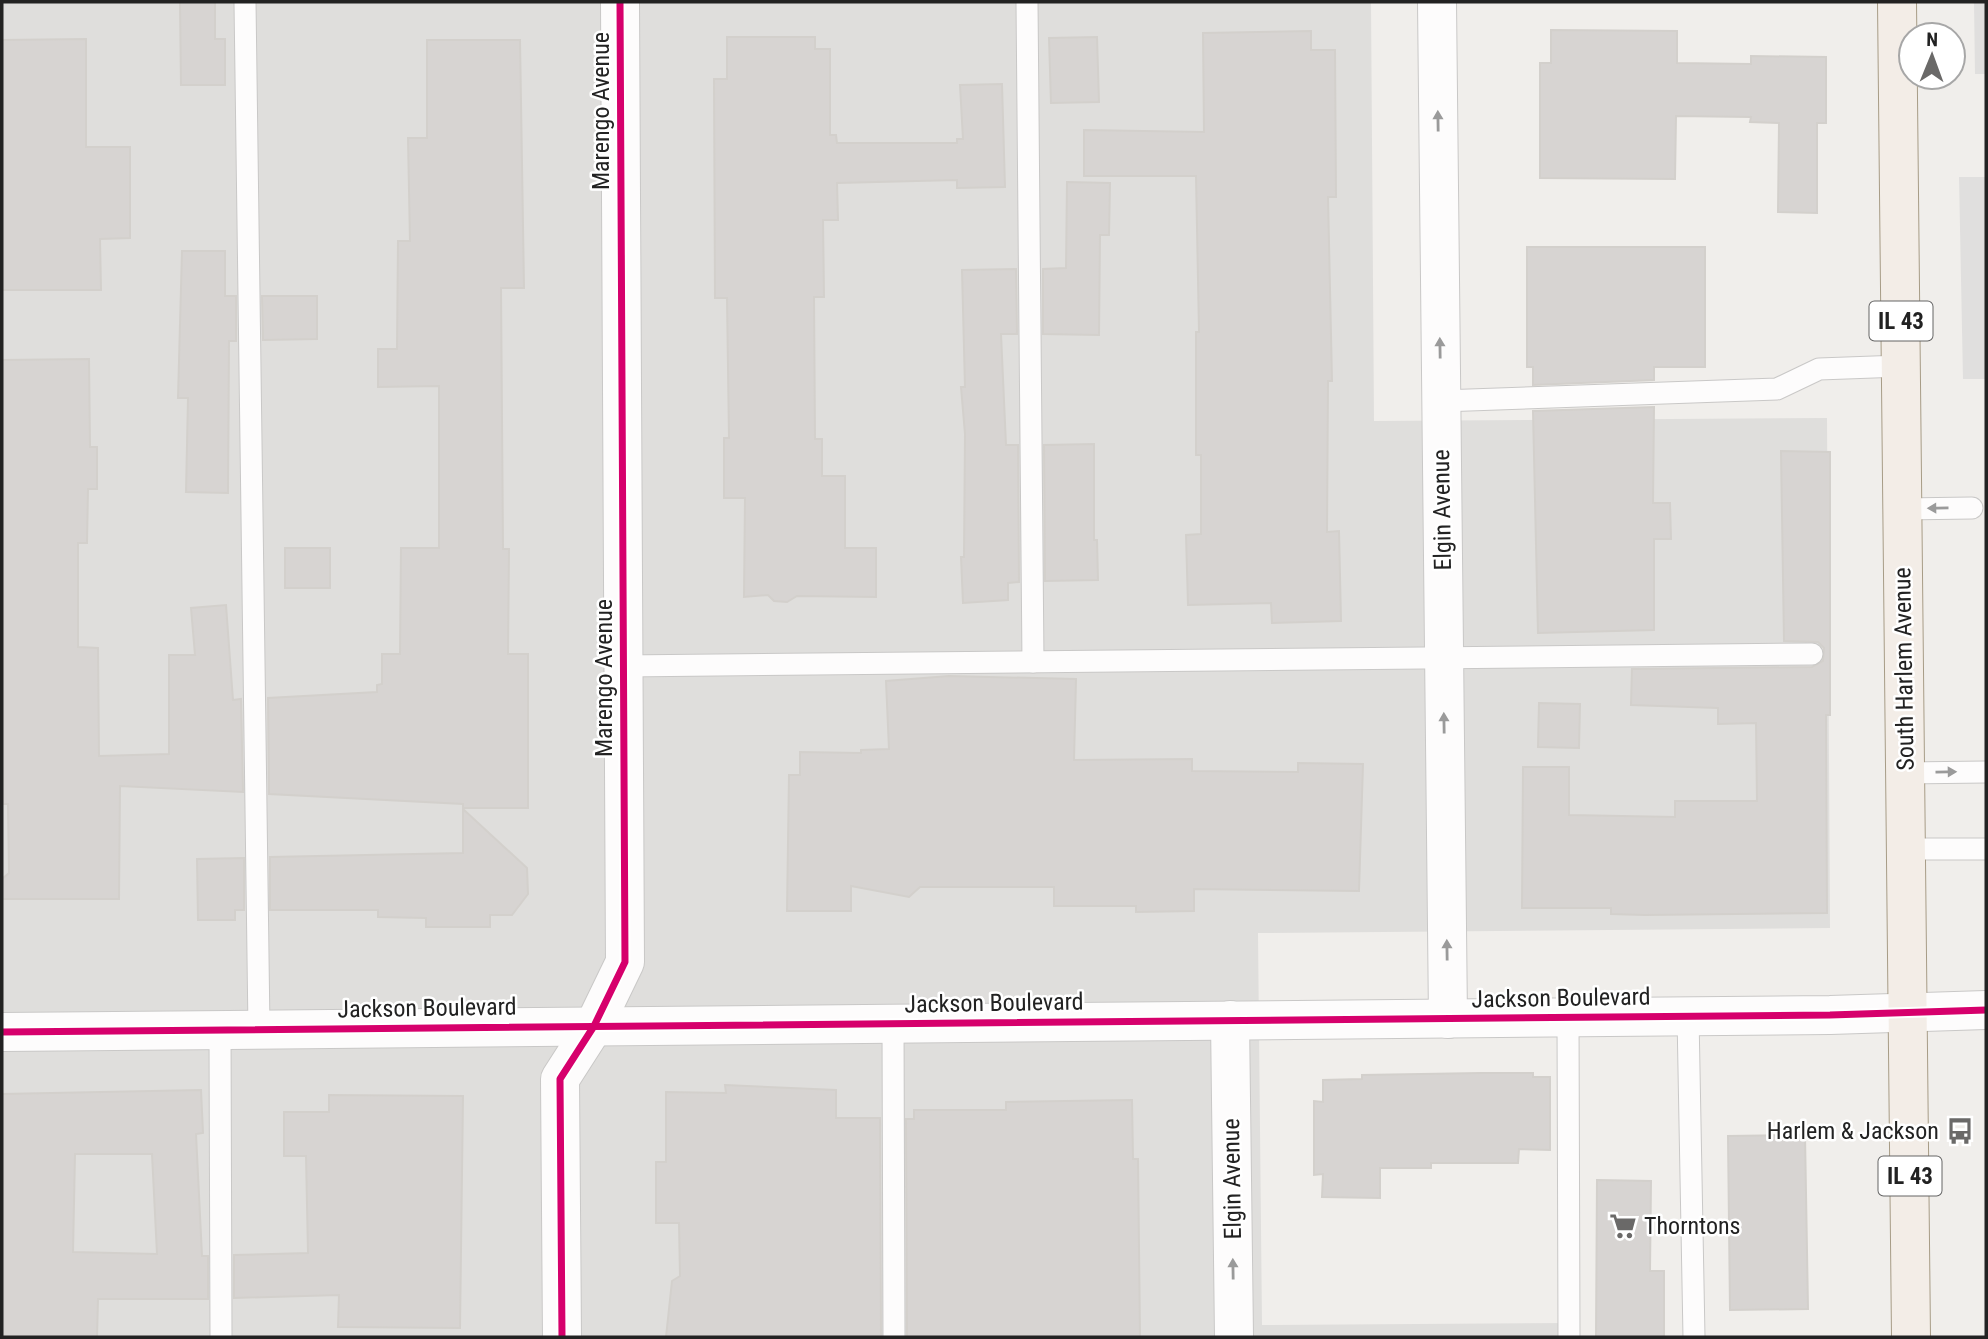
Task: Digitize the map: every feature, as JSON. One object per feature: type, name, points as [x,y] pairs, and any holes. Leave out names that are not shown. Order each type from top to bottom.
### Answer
[{"type":"main road","name":"South Harlem Avenue","points":[[1897,2],[1911,1337]]},
{"type":"street","name":"Marengo Avenue","points":[[562,1337],[560,1079],[594,1026],[625,962],[620,2]]},
{"type":"street","name":"Elgin Avenue","points":[[1437,2],[1448,1018]]},
{"type":"street","name":"Jackson Boulevard","points":[[2,1032],[1908,1014],[1986,1010]]},
{"type":"street","name":"Elgin Avenue","points":[[1230,1020],[1234,1337]]},
{"type":"lane","points":[[245,2],[259,1029]]},
{"type":"lane","points":[[1027,2],[1033,662]]},
{"type":"lane","points":[[1441,401],[1777,388],[1819,369],[1901,366]]},
{"type":"lane","points":[[1903,509],[1972,508]]},
{"type":"lane","points":[[623,666],[1812,654]]},
{"type":"lane","points":[[1905,773],[1986,772]]},
{"type":"lane","points":[[1977,849],[1986,838]]},
{"type":"lane","points":[[1906,849],[1977,849]]},
{"type":"lane","points":[[1977,849],[1986,860]]},
{"type":"lane","points":[[1688,1016],[1694,1337]]},
{"type":"lane","points":[[1568,1017],[1569,1337]]},
{"type":"lane","points":[[893,1023],[894,1337]]},
{"type":"lane","points":[[220,1030],[222,1337]]},
{"type":"shaded area","points":[[2,2],[1371,2],[1374,421],[1827,418],[1830,928],[1258,933],[1262,1325],[1571,1323],[1571,1337],[2,1337]]},
{"type":"shaded area","points":[[1974,2],[1986,2],[1986,74],[1975,74]]},
{"type":"shaded area","points":[[1959,177],[1986,177],[1986,379],[1963,379]]},
{"type":"building","points":[[180,2],[215,2],[215,39],[225,39],[225,85],[181,85]]},
{"type":"building","points":[[1551,30],[1677,31],[1677,63],[1751,64],[1751,56],[1826,57],[1826,123],[1817,123],[1817,213],[1778,212],[1779,123],[1750,122],[1751,117],[1676,116],[1675,179],[1540,178],[1540,63],[1551,63]]},
{"type":"building","points":[[1311,31],[1311,50],[1335,50],[1336,197],[1328,197],[1332,381],[1328,381],[1327,532],[1339,531],[1341,621],[1272,623],[1271,603],[1188,605],[1186,535],[1201,534],[1201,455],[1196,455],[1196,332],[1199,332],[1196,176],[1084,176],[1084,130],[1204,132],[1203,33]]},
{"type":"building","points":[[727,37],[815,37],[815,49],[830,49],[830,135],[836,135],[837,143],[957,143],[957,139],[963,139],[960,85],[1002,84],[1005,187],[957,188],[957,180],[837,183],[838,220],[823,220],[824,297],[814,297],[815,439],[822,439],[822,476],[845,476],[845,548],[876,548],[876,597],[797,596],[787,602],[774,601],[768,595],[744,597],[745,498],[724,498],[724,438],[729,438],[727,298],[715,298],[714,79],[727,79]]},
{"type":"building","points":[[1097,37],[1099,102],[1051,103],[1049,38]]},
{"type":"building","points":[[86,39],[86,147],[130,147],[130,238],[100,239],[101,290],[2,290],[2,40]]},
{"type":"building","points":[[427,40],[520,40],[524,288],[501,288],[503,549],[509,549],[508,654],[528,654],[528,808],[463,808],[463,804],[269,794],[268,698],[377,692],[377,685],[382,684],[382,654],[400,654],[401,548],[439,548],[439,386],[378,387],[378,349],[397,349],[398,241],[410,241],[408,138],[427,138]]},
{"type":"building","points":[[1067,182],[1110,183],[1109,235],[1100,235],[1099,335],[1043,334],[1043,269],[1066,268]]},
{"type":"building","points":[[1527,247],[1705,247],[1705,367],[1654,367],[1654,380],[1533,385],[1533,367],[1527,367]]},
{"type":"building","points":[[182,251],[225,251],[225,296],[236,296],[236,341],[229,341],[228,493],[186,492],[188,398],[178,398]]},
{"type":"building","points":[[1016,269],[1017,334],[1001,334],[1006,445],[1018,445],[1019,582],[1008,583],[1008,600],[963,603],[961,557],[964,557],[965,434],[961,387],[965,387],[962,270]]},
{"type":"building","points":[[262,296],[317,296],[317,339],[263,340]]},
{"type":"building","points":[[89,359],[90,447],[97,447],[97,489],[88,489],[87,543],[78,543],[78,647],[98,648],[99,756],[169,754],[169,655],[195,655],[191,608],[226,605],[233,700],[241,699],[243,792],[120,786],[119,899],[2,899],[2,879],[9,873],[8,804],[3,804],[2,764],[2,360]]},
{"type":"building","points":[[1654,407],[1653,503],[1670,503],[1671,539],[1654,539],[1654,630],[1538,633],[1533,411]]},
{"type":"building","points":[[1094,444],[1094,540],[1097,540],[1098,580],[1045,581],[1044,445]]},
{"type":"building","points":[[1781,451],[1830,452],[1830,715],[1826,715],[1827,913],[1645,915],[1611,914],[1611,908],[1522,908],[1523,767],[1569,767],[1569,815],[1675,817],[1675,801],[1757,801],[1756,723],[1718,724],[1718,708],[1631,705],[1632,669],[1812,667],[1823,661],[1824,648],[1818,642],[1784,641]]},
{"type":"building","points":[[285,548],[330,548],[330,588],[285,588]]},
{"type":"building","points":[[949,676],[1076,679],[1074,760],[1192,759],[1192,771],[1298,772],[1298,763],[1363,764],[1359,891],[1194,889],[1194,911],[1136,912],[1136,906],[1054,906],[1054,887],[920,887],[909,897],[851,886],[851,911],[787,911],[789,775],[800,775],[800,752],[861,753],[861,750],[889,749],[886,681]]},
{"type":"building","points":[[1539,703],[1580,704],[1579,748],[1538,747]]},
{"type":"building","points":[[463,809],[527,868],[528,894],[512,915],[490,915],[490,927],[426,927],[426,918],[378,917],[378,910],[270,910],[270,857],[463,853]]},
{"type":"building","points":[[244,858],[244,910],[235,910],[235,920],[198,920],[197,859]]},
{"type":"building","points":[[1533,1073],[1533,1077],[1550,1077],[1550,1150],[1519,1149],[1518,1163],[1431,1163],[1431,1168],[1380,1168],[1380,1198],[1322,1197],[1323,1174],[1314,1175],[1314,1101],[1323,1102],[1323,1080],[1362,1079],[1362,1075]]},
{"type":"building","points":[[725,1085],[836,1090],[836,1118],[880,1118],[881,1337],[666,1337],[672,1281],[680,1276],[679,1223],[656,1223],[656,1162],[666,1162],[666,1092],[726,1093]]},
{"type":"building","points":[[201,1090],[203,1133],[196,1134],[202,1256],[208,1256],[208,1299],[98,1299],[97,1337],[2,1337],[2,1094]],"holes":[[[75,1154],[152,1154],[157,1254],[73,1252]]]},
{"type":"building","points":[[329,1095],[463,1096],[460,1328],[338,1327],[339,1295],[234,1298],[234,1255],[308,1253],[306,1156],[284,1156],[284,1112],[329,1112]]},
{"type":"building","points":[[1132,1100],[1133,1159],[1138,1159],[1140,1337],[907,1337],[906,1119],[914,1119],[914,1110],[1006,1110],[1006,1102]]},
{"type":"building","name":"Thorntons","points":[[1805,1135],[1808,1309],[1730,1310],[1728,1136]]},
{"type":"building","name":"Thorntons","points":[[1597,1180],[1651,1181],[1650,1271],[1664,1271],[1664,1337],[1596,1337]]},
{"type":"cycle path","points":[[562,1337],[560,1079],[594,1026],[625,962],[620,2]]},
{"type":"cycle path","points":[[2,1032],[1830,1015],[1986,1010]]},
{"type":"place","name":"Harlem & Jackson","points":[[1960,1131]]},
{"type":"place","name":"Thorntons","points":[[1623,1226]]}]
